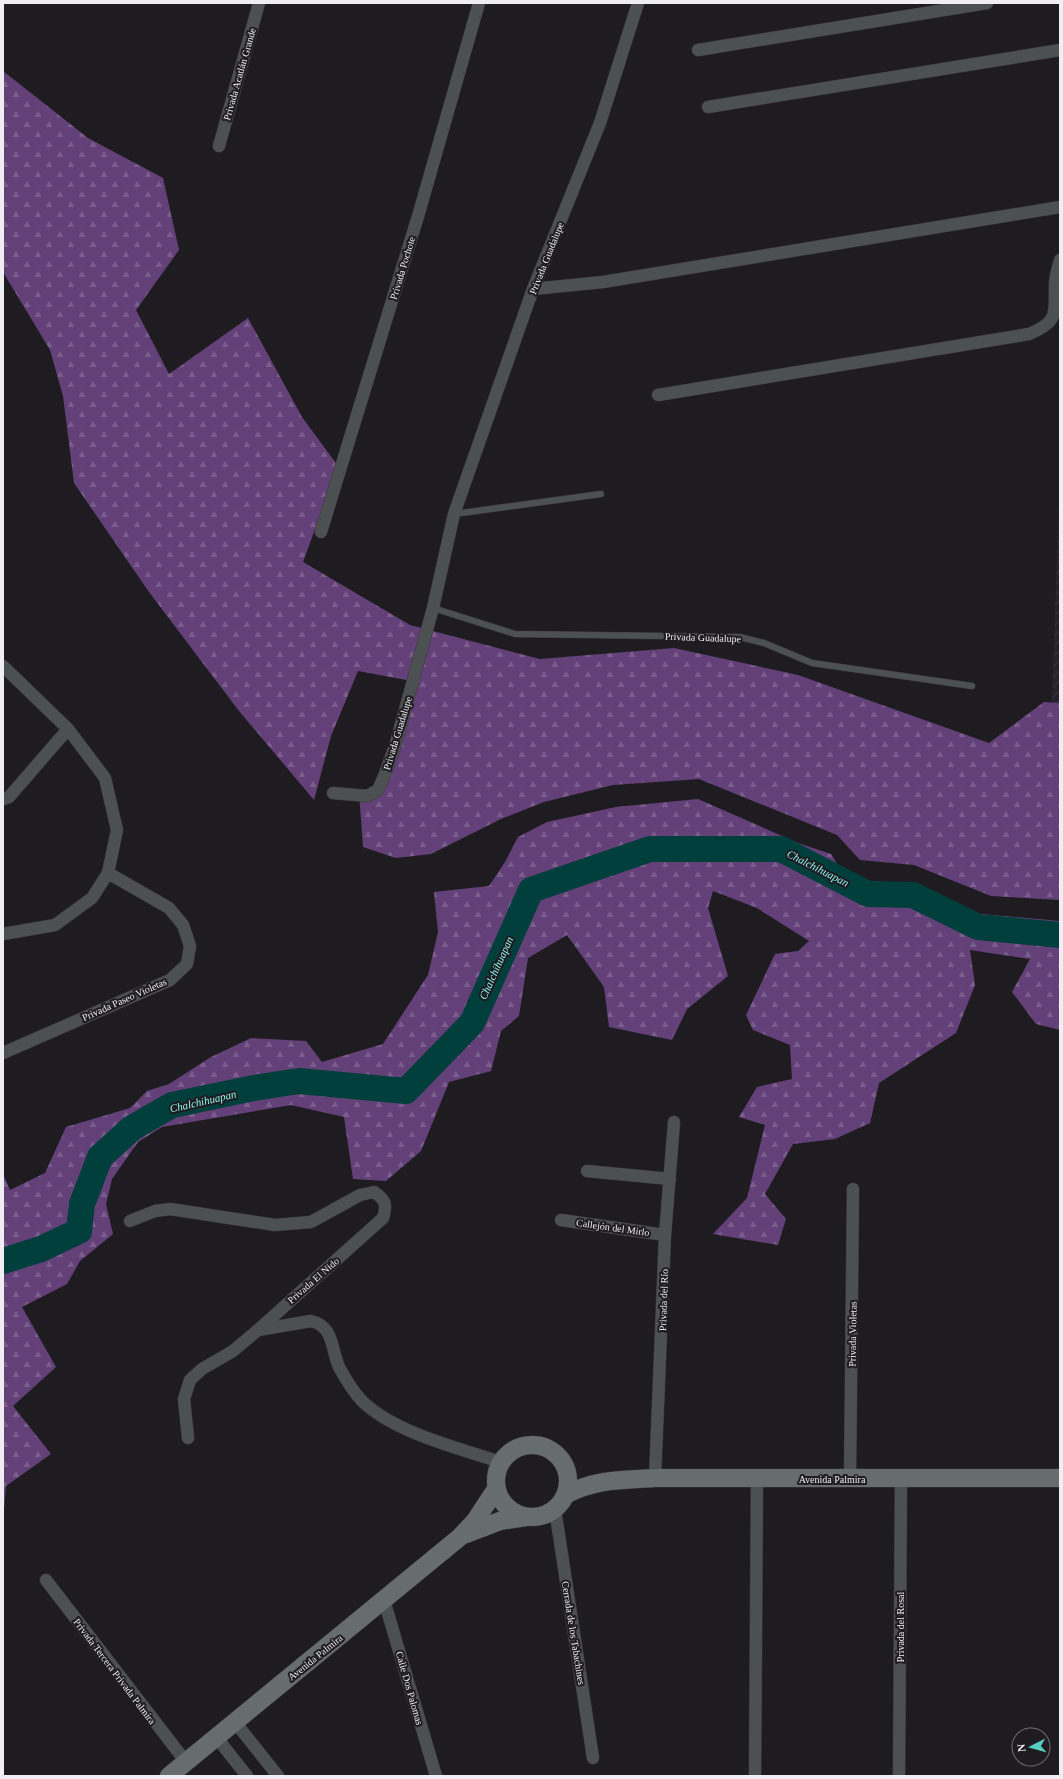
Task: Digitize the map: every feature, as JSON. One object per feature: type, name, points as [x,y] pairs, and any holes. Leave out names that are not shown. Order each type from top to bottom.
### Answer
[{"type":"main road","points":[[537,1445],[552,1451],[564,1464],[568,1479],[560,1502],[546,1514],[536,1517],[526,1517],[507,1507],[500,1499],[496,1489],[495,1479],[500,1462],[512,1450],[520,1446],[537,1445]]},
{"type":"main road","name":"Avenida Palmira","points":[[564,1464],[583,1476],[604,1481]]},
{"type":"main road","name":"Avenida Palmira","points":[[560,1502],[584,1486],[604,1481],[656,1478],[1060,1478]]},
{"type":"main road","name":"Avenida Palmira","points":[[170,1776],[460,1537],[475,1521],[496,1489]]},
{"type":"main road","name":"Avenida Palmira","points":[[460,1537],[500,1521],[526,1517]]},
{"type":"street","name":"Privada Acatlán Grande","points":[[219,146],[259,3]]},
{"type":"street","name":"Privada Pochote","points":[[321,532],[419,213],[478,3]]},
{"type":"street","name":"Privada Guadalupe","points":[[333,793],[367,796],[378,790],[395,746],[432,608],[454,514],[533,289],[600,123],[638,3]]},
{"type":"street","points":[[698,50],[987,3]]},
{"type":"street","points":[[708,107],[1060,50]]},
{"type":"street","points":[[533,289],[603,282],[1060,207]]},
{"type":"street","points":[[658,395],[1029,334],[1045,327],[1055,313],[1055,282],[1060,260]]},
{"type":"street","points":[[3,666],[68,729],[105,778],[117,830],[108,873],[92,898],[55,925],[3,934]]},
{"type":"street","points":[[3,799],[9,797],[68,729]]},
{"type":"street","name":"Privada Paseo Violetas","points":[[3,1053],[170,980],[187,964],[190,946],[183,926],[169,908],[108,873]]},
{"type":"street","name":"Privada del Río","points":[[656,1478],[665,1235],[674,1122]]},
{"type":"street","points":[[587,1171],[670,1179]]},
{"type":"street","name":"Privada Violetas","points":[[850,1479],[853,1189]]},
{"type":"street","name":"Privada El Nido","points":[[130,1222],[155,1211],[170,1209],[274,1225],[311,1222],[360,1195],[374,1192],[383,1197],[386,1205],[383,1218],[258,1330]]},
{"type":"street","name":"Callejón del Mirlo","points":[[561,1220],[665,1235]]},
{"type":"street","points":[[188,1438],[184,1400],[190,1380],[202,1370],[233,1351],[258,1330],[311,1321],[319,1323],[331,1338],[338,1365],[350,1388],[364,1403],[399,1426],[448,1445],[500,1462]]},
{"type":"street","name":"Privada del Rosal","points":[[900,1776],[901,1478]]},
{"type":"street","points":[[755,1776],[757,1479]]},
{"type":"street","name":"Cerrada de los Tabachines","points":[[560,1502],[593,1758]]},
{"type":"street","name":"Privada Tercera Privada Palmira","points":[[46,1580],[186,1762]]},
{"type":"street","name":"Calle Dos Palomas","points":[[384,1600],[436,1776]]},
{"type":"street","points":[[235,1722],[278,1776]]},
{"type":"street","points":[[217,1738],[247,1776]]},
{"type":"lane","points":[[454,514],[601,494]]},
{"type":"lane","name":"Privada Guadalupe","points":[[432,608],[515,634],[740,637],[764,644],[812,663],[972,686]]},
{"type":"shaded area","points":[[1060,466],[1060,704],[1052,704]]},
{"type":"green space","points":[[3,71],[88,138],[163,178],[179,250],[136,310],[169,374],[248,318],[302,417],[338,466],[303,562],[410,625],[540,659],[674,648],[798,675],[989,743],[1044,702],[1060,703],[1060,900],[991,896],[914,865],[860,860],[837,835],[699,779],[613,785],[544,802],[501,819],[431,854],[396,858],[363,847],[359,792],[386,783],[412,681],[358,671],[331,736],[314,800],[239,711],[149,592],[74,483],[63,396],[50,350],[3,272]]},
{"type":"green space","points":[[698,799],[798,843],[831,854],[842,872],[857,883],[877,881],[915,885],[981,914],[1060,921],[1060,1030],[1036,1024],[1012,992],[1030,959],[970,950],[975,985],[956,1033],[879,1083],[870,1123],[835,1139],[793,1144],[765,1194],[786,1219],[778,1245],[713,1234],[747,1198],[765,1125],[739,1117],[757,1087],[792,1079],[790,1045],[753,1030],[746,1015],[775,954],[798,951],[809,941],[757,908],[713,891],[708,908],[728,976],[687,1009],[672,1040],[609,1027],[604,987],[567,935],[528,958],[519,1016],[501,1031],[491,1071],[449,1082],[421,1151],[386,1181],[353,1179],[344,1117],[291,1105],[162,1127],[138,1142],[112,1179],[106,1204],[113,1234],[80,1261],[67,1284],[22,1307],[56,1367],[13,1406],[51,1454],[6,1486],[3,1520],[3,1174],[10,1190],[45,1173],[66,1127],[130,1108],[147,1091],[169,1084],[211,1057],[251,1038],[306,1041],[322,1062],[383,1044],[428,975],[438,932],[434,892],[489,886],[505,862],[518,837],[547,822],[616,807]]},
{"type":"waterway","name":"Chalchihuapan","points":[[3,1261],[41,1249],[79,1231],[82,1204],[100,1157],[132,1128],[172,1105],[254,1088],[299,1081],[406,1091],[472,1023],[531,890],[650,849],[781,849],[868,894],[913,895],[978,927],[1060,935]]}]
